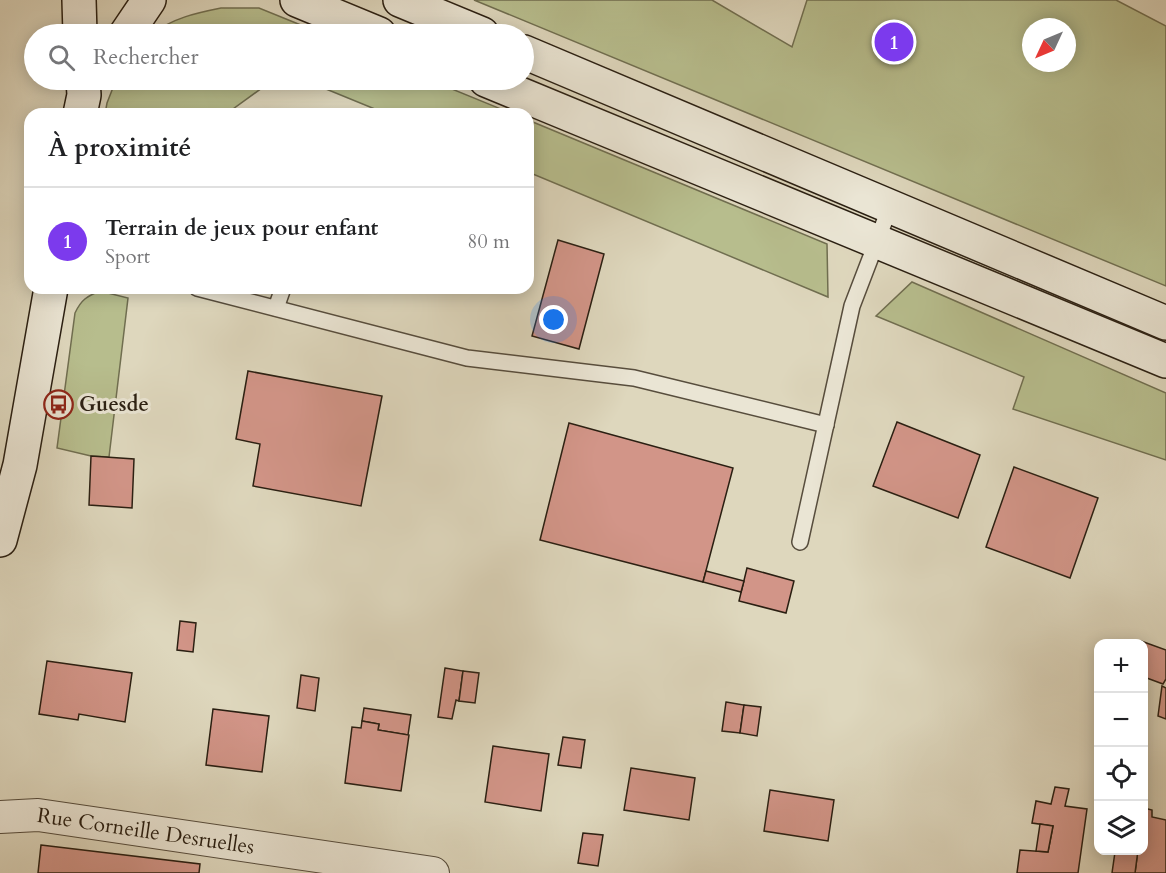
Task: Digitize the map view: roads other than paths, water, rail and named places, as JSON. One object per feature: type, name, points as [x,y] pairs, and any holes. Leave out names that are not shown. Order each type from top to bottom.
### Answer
[{"type":"main road","points":[[79,0],[80,24]]},
{"type":"main road","points":[[133,24],[149,0]]},
{"type":"main road","points":[[297,0],[355,24]]},
{"type":"main road","points":[[400,0],[458,24]]},
{"type":"main road","points":[[534,56],[1166,323]]},
{"type":"main road","points":[[510,90],[1166,361]]},
{"type":"main road","points":[[0,540],[20,465],[50,294]]},
{"type":"street","name":"Rue Corneille Desruelles","points":[[0,817],[38,815],[433,873]]},
{"type":"lane","points":[[801,542],[852,306],[890,207]]},
{"type":"lane","points":[[221,294],[467,358],[634,378],[826,425]]},
{"type":"lane","points":[[276,308],[281,294]]},
{"type":"place","name":"Terrain de jeux pour enfant","points":[[894,42]]},
{"type":"place","name":"Guesde","points":[[58,404]]}]
